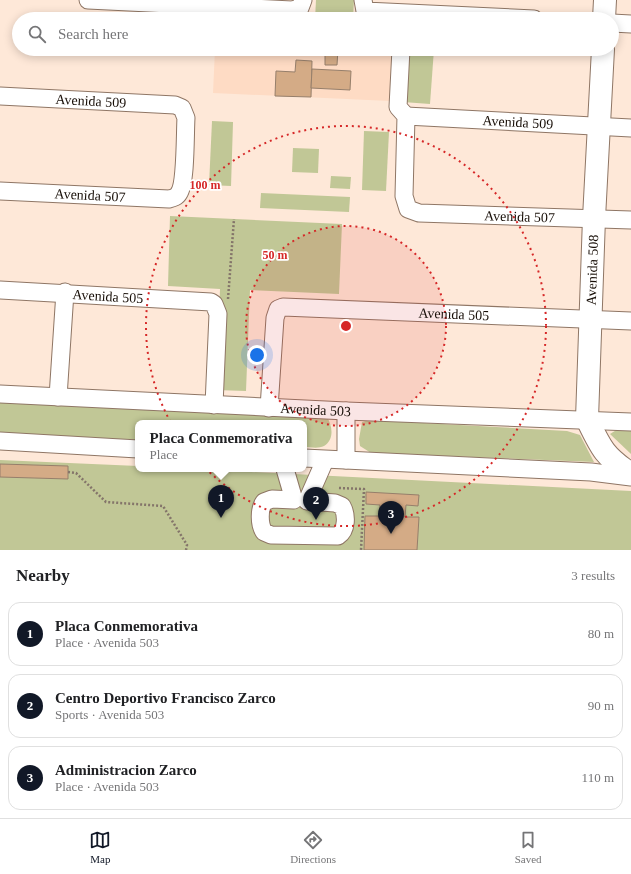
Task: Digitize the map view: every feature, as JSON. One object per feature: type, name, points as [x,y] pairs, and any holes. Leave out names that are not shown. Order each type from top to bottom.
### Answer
[{"type":"main road","points":[[604,12],[605,0]]},
{"type":"main road","name":"Avenida 508","points":[[603,56],[594,218],[587,419],[601,448],[631,476]]},
{"type":"street","points":[[88,0],[292,10],[301,4]]},
{"type":"street","points":[[364,5],[388,12]]},
{"type":"street","points":[[619,23],[631,24]]},
{"type":"street","points":[[401,56],[398,107],[406,116]]},
{"type":"street","name":"Avenida 509","points":[[0,96],[175,105],[182,108],[186,118],[183,184],[179,195]]},
{"type":"street","name":"Avenida 509","points":[[406,116],[631,128]]},
{"type":"street","name":"Avenida 507","points":[[406,116],[404,196],[408,209],[419,213],[631,220]]},
{"type":"street","name":"Avenida 507","points":[[0,191],[169,199],[179,195]]},
{"type":"street","name":"Avenida 505","points":[[0,290],[65,292],[206,301],[216,307]]},
{"type":"street","points":[[58,397],[65,292]]},
{"type":"street","name":"Avenida 505","points":[[269,408],[275,318],[278,309],[290,306],[631,321]]},
{"type":"street","points":[[214,405],[216,307]]},
{"type":"street","name":"Avenida 503","points":[[0,394],[269,408],[587,419],[631,422]]},
{"type":"street","points":[[346,411],[346,460]]},
{"type":"street","points":[[0,440],[135,449]]},
{"type":"street","points":[[307,458],[591,472],[631,476]]},
{"type":"street","points":[[286,472],[301,501],[325,460]]},
{"type":"path","points":[[216,307],[224,309],[228,305],[234,219]]},
{"type":"path","points":[[68,472],[76,473],[106,502],[162,506],[187,545],[186,550]]},
{"type":"shaded area","points":[[215,56],[393,56],[390,101],[213,93]]},
{"type":"green space","points":[[316,0],[354,0],[353,12],[315,12]]},
{"type":"green space","points":[[406,56],[433,56],[430,104],[403,102]]},
{"type":"green space","points":[[212,121],[233,122],[231,186],[209,185]]},
{"type":"green space","points":[[364,131],[389,132],[386,191],[362,190]]},
{"type":"green space","points":[[293,148],[319,149],[318,173],[292,172]]},
{"type":"green space","points":[[331,176],[351,177],[350,189],[330,188]]},
{"type":"green space","points":[[261,193],[350,197],[349,212],[260,208]]},
{"type":"green space","points":[[170,216],[342,224],[339,294],[250,290],[246,391],[216,390],[220,289],[168,286]]},
{"type":"green space","points":[[0,401],[327,417],[332,432],[330,440],[324,446],[317,448],[307,447],[307,420],[135,420],[135,440],[0,434]]},
{"type":"green space","points":[[369,420],[567,431],[580,435],[594,462],[371,453],[360,446],[359,439],[362,422]]},
{"type":"green space","points":[[618,429],[631,430],[631,454],[610,434]]},
{"type":"green space","points":[[0,460],[135,466],[135,472],[252,472],[631,491],[631,550],[0,550]]},
{"type":"building","points":[[325,56],[338,56],[337,65],[325,65]]},
{"type":"building","points":[[296,60],[312,61],[311,97],[275,96],[276,71],[295,72]]},
{"type":"building","points":[[312,69],[351,71],[350,90],[311,88]]},
{"type":"building","points":[[0,464],[68,466],[68,479],[0,477]]},
{"type":"building","points":[[366,492],[419,495],[418,506],[406,505],[405,517],[419,517],[417,550],[364,550],[365,516],[379,516],[380,505],[366,504]]},
{"type":"place","name":"Placa Conmemorativa","points":[[221,518]]},
{"type":"place","name":"Centro Deportivo Francisco Zarco","points":[[316,520]]},
{"type":"place","name":"Administracion Zarco","points":[[391,534]]}]
